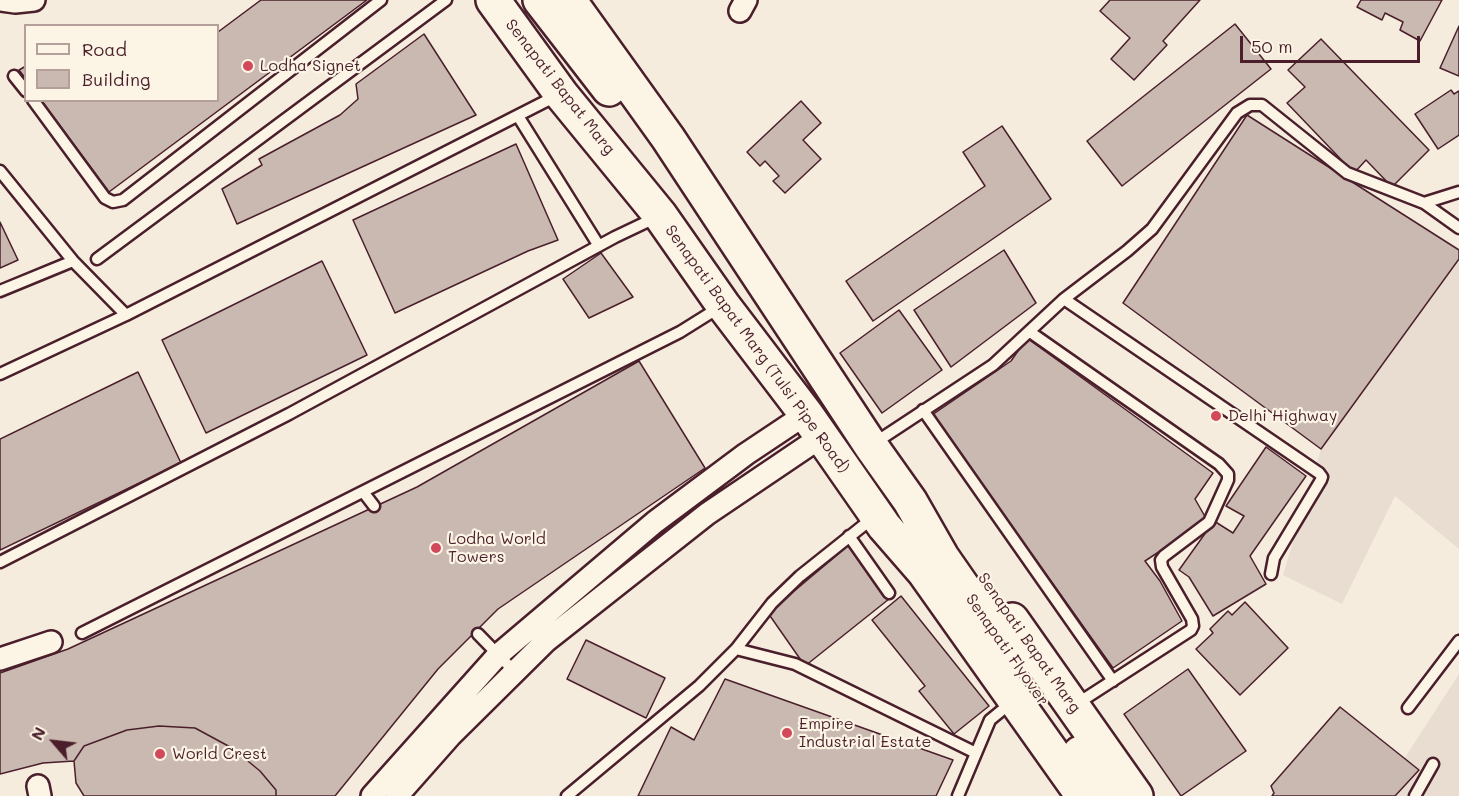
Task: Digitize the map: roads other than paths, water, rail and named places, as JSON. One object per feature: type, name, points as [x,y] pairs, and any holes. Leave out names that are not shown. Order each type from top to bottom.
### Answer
[{"type":"main road","name":"Senapati Bapat Marg","points":[[493,0],[561,94],[627,173]]},
{"type":"main road","points":[[513,0],[546,46],[629,130],[668,138]]},
{"type":"main road","points":[[540,0],[571,42],[629,130],[660,215]]},
{"type":"main road","points":[[569,0],[668,138],[871,446],[910,501]]},
{"type":"main road","name":"Senapati Bapat Marg (Tulsi Pipe Road)","points":[[627,173],[660,215],[880,520]]},
{"type":"main road","name":"Senapati Bapat Marg","points":[[910,501],[957,542],[1136,796]]},
{"type":"main road","name":"Senapati Flyover","points":[[910,501],[1077,786]]},
{"type":"main road","points":[[880,520],[907,579],[1001,711],[1077,786]]},
{"type":"main road","name":"Senapati Flyover","points":[[880,520],[924,572],[1077,786],[1110,796]]},
{"type":"street","points":[[2,0],[32,0]]},
{"type":"street","points":[[398,796],[451,735],[513,671],[539,633],[656,522],[746,454],[813,425]]},
{"type":"street","points":[[372,796],[498,655],[539,633],[760,477],[813,425]]},
{"type":"street","points":[[746,454],[760,477]]},
{"type":"street","points":[[0,659],[51,642]]},
{"type":"lane","points":[[34,102],[105,198],[113,202],[123,200],[381,0]]},
{"type":"lane","points":[[98,259],[446,0]]},
{"type":"lane","points":[[14,76],[24,88]]},
{"type":"lane","points":[[0,374],[126,315],[561,94]]},
{"type":"lane","points":[[871,446],[993,365],[1064,299],[1152,229],[1237,114],[1251,105],[1263,105],[1347,172],[1424,203],[1459,228]]},
{"type":"lane","points":[[518,116],[599,246]]},
{"type":"lane","points":[[0,171],[73,261],[126,315]]},
{"type":"lane","points":[[1424,203],[1459,192]]},
{"type":"lane","points":[[0,562],[289,414],[660,215]]},
{"type":"lane","points":[[0,291],[73,261]]},
{"type":"lane","points":[[1064,299],[1319,472],[1321,480],[1274,558],[1271,574]]},
{"type":"lane","points":[[82,633],[680,332],[723,305]]},
{"type":"lane","points":[[1030,332],[1219,464],[1228,474],[1228,480],[1209,522],[1161,560],[1162,567],[1192,619],[1191,630],[1073,707]]},
{"type":"lane","points":[[923,410],[1113,681]]},
{"type":"lane","points":[[364,493],[375,506]]},
{"type":"lane","points":[[567,796],[699,686],[736,649],[772,603],[800,576],[849,536],[880,520]]},
{"type":"lane","points":[[849,536],[889,593]]},
{"type":"lane","points":[[478,634],[513,671]]},
{"type":"lane","points":[[1408,708],[1459,641]]},
{"type":"lane","points":[[736,649],[795,664],[976,753]]},
{"type":"lane","points":[[958,796],[990,720],[1001,711]]},
{"type":"lane","points":[[1414,796],[1433,764]]},
{"type":"place","name":"Lodha Signet","points":[[248,66]]},
{"type":"place","name":"Delhi Highway","points":[[1216,416]]},
{"type":"place","name":"Lodha World Towers","points":[[436,548]]},
{"type":"place","name":"Empire Industrial Estate","points":[[787,733]]},
{"type":"place","name":"World Crest","points":[[160,754]]}]
